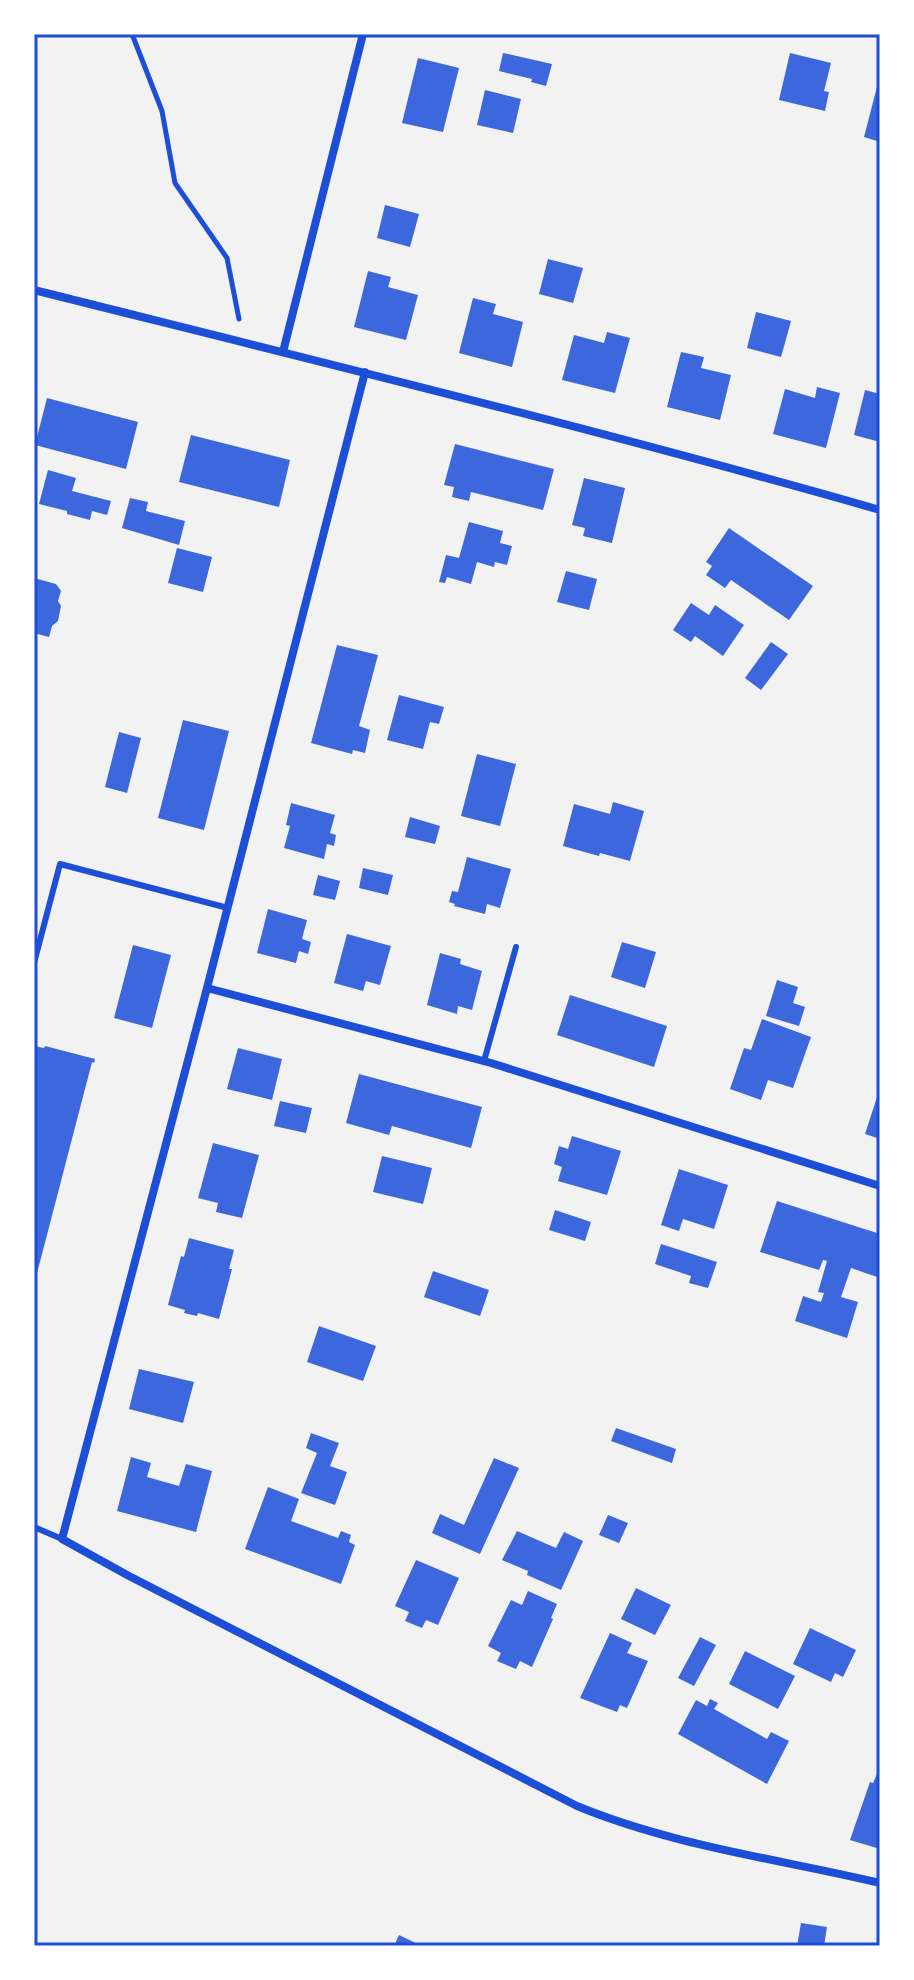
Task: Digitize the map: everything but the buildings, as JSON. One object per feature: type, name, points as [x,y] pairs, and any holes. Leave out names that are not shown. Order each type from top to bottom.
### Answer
[{"type":"street","points":[[283,352],[363,34]]},
{"type":"street","points":[[34,290],[365,372],[741,470],[880,510]]},
{"type":"street","points":[[365,372],[62,1539],[157,1591],[577,1806],[666,1836],[880,1883]]},
{"type":"street","points":[[207,988],[484,1061],[880,1186]]},
{"type":"lane","points":[[34,963],[60,864],[228,908]]},
{"type":"lane","points":[[484,1061],[516,947]]},
{"type":"lane","points":[[34,1527],[62,1539]]},
{"type":"path","points":[[132,34],[162,111],[175,183],[227,258],[239,319]]}]
